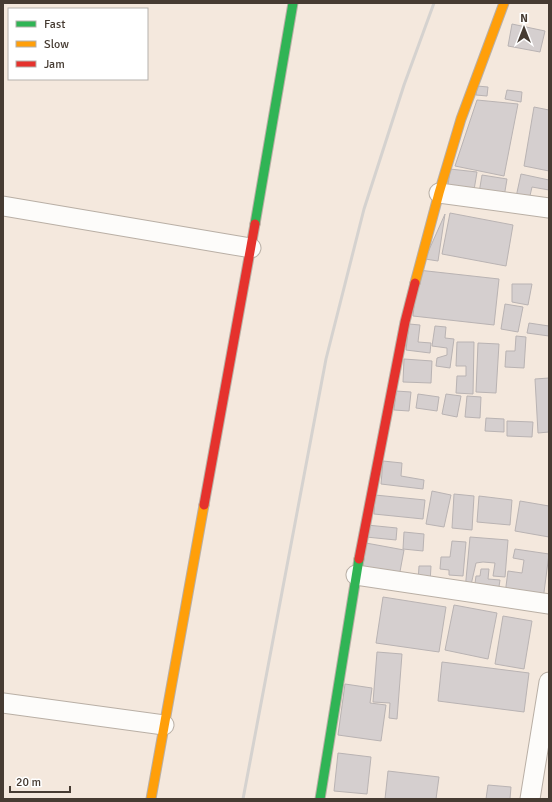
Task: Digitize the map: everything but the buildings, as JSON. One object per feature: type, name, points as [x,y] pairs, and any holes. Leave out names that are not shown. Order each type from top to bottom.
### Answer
[{"type":"street","points":[[151,799],[294,3]]},
{"type":"street","points":[[320,799],[356,575],[405,322],[439,193],[461,120],[504,3]]},
{"type":"street","points":[[439,193],[549,208]]},
{"type":"street","points":[[3,206],[251,248]]},
{"type":"street","points":[[356,575],[549,604]]},
{"type":"street","points":[[530,799],[549,682]]},
{"type":"street","points":[[3,703],[164,725]]},
{"type":"railway","points":[[243,799],[326,359],[364,209],[404,85],[434,3]]},
{"type":"traffic: fast","points":[[255,224],[293,3]]},
{"type":"traffic: fast","points":[[320,799],[359,559]]},
{"type":"traffic: slow","points":[[415,283],[461,119],[504,3]]},
{"type":"traffic: slow","points":[[151,799],[204,505]]},
{"type":"traffic: jam","points":[[204,505],[255,224]]},
{"type":"traffic: jam","points":[[359,559],[405,322],[415,283]]}]
